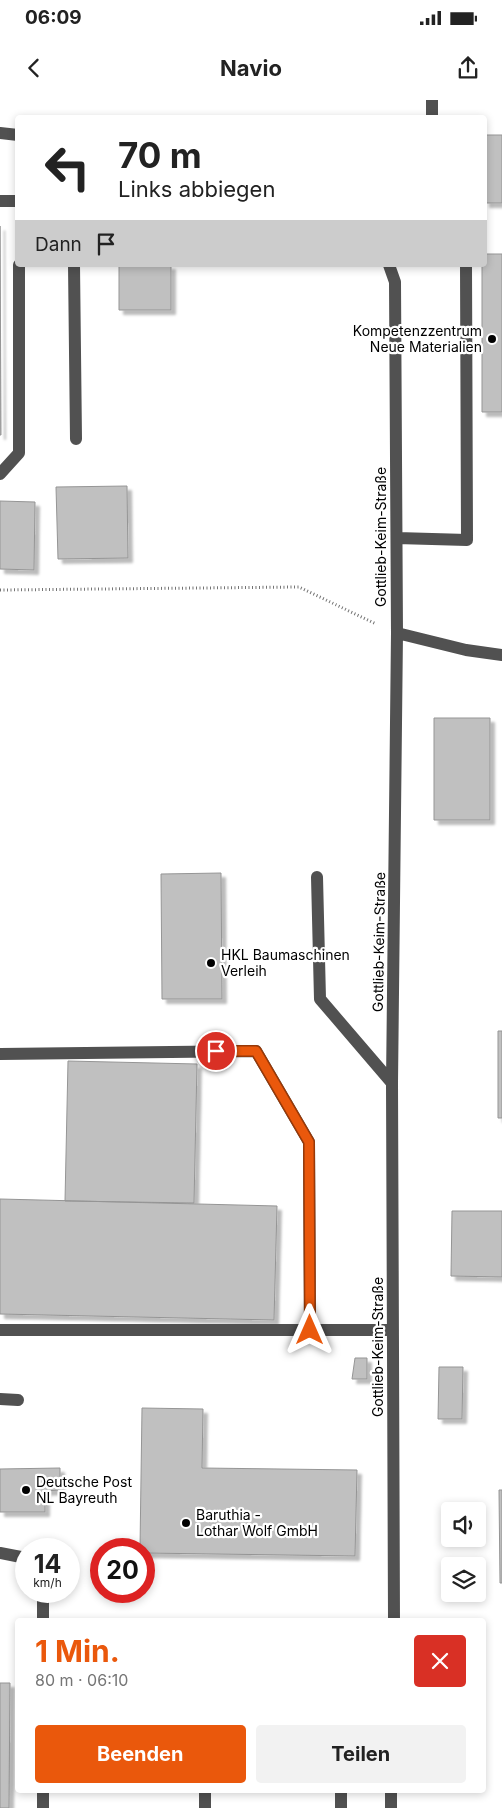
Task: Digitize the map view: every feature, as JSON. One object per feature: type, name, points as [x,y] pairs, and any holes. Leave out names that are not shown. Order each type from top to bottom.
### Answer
[{"type":"street","points":[[432,100],[432,115]]},
{"type":"street","points":[[0,132],[15,134]]},
{"type":"street","points":[[0,201],[15,201]]},
{"type":"street","points":[[0,474],[19,452],[19,267]]},
{"type":"street","points":[[74,267],[76,440]]},
{"type":"street","name":"Gottlieb-Keim-Straße","points":[[390,267],[395,282],[397,538],[392,1083],[394,1618]]},
{"type":"street","points":[[397,538],[467,540],[466,267]]},
{"type":"street","points":[[397,633],[502,655]]},
{"type":"street","points":[[317,878],[320,999],[392,1083]]},
{"type":"street","points":[[0,1054],[256,1051],[309,1142],[310,1330]]},
{"type":"street","points":[[0,1330],[393,1330]]},
{"type":"street","points":[[0,1400],[18,1400]]},
{"type":"street","points":[[0,1553],[15,1556]]},
{"type":"street","points":[[43,1603],[43,1618]]},
{"type":"street","points":[[43,1793],[43,1808]]},
{"type":"street","points":[[205,1793],[205,1808]]},
{"type":"street","points":[[341,1793],[341,1808]]},
{"type":"street","points":[[391,1793],[391,1808]]},
{"type":"path","points":[[0,590],[299,587],[397,633]]},
{"type":"building","points":[[487,135],[502,135],[502,203],[487,203]]},
{"type":"building","points":[[0,226],[1,435],[0,435]]},
{"type":"building","name":"Kompetenzzentrum Neue Materialien","points":[[487,254],[502,254],[502,412],[482,412],[482,267],[487,267]]},
{"type":"building","points":[[119,267],[171,267],[171,310],[119,310]]},
{"type":"building","points":[[127,486],[128,558],[58,559],[56,487]]},
{"type":"building","points":[[0,501],[35,502],[34,570],[0,569]]},
{"type":"building","points":[[434,718],[490,718],[490,820],[434,820]]},
{"type":"building","points":[[221,873],[222,999],[162,999],[161,874]]},
{"type":"building","points":[[498,1031],[502,1031],[502,1118],[498,1118]]},
{"type":"building","points":[[68,1061],[197,1064],[194,1203],[65,1201]]},
{"type":"building","points":[[0,1199],[277,1206],[274,1320],[0,1314]]},
{"type":"building","points":[[452,1211],[502,1211],[502,1277],[451,1276]]},
{"type":"building","points":[[355,1358],[367,1358],[367,1379],[352,1379]]},
{"type":"building","points":[[439,1367],[463,1367],[462,1419],[438,1419]]},
{"type":"building","points":[[142,1408],[203,1409],[202,1468],[357,1470],[355,1556],[155,1553],[155,1538],[140,1538]]},
{"type":"building","name":"Deutsche Post NL Bayreuth","points":[[60,1468],[60,1490],[45,1491],[45,1512],[0,1512],[0,1469]]},
{"type":"building","points":[[499,1490],[502,1490],[502,1583],[500,1583]]},
{"type":"building","points":[[0,1683],[10,1683],[9,1808],[0,1808]]},
{"type":"place","name":"Kompetenzzentrum Neue Materialien","points":[[492,339]]},
{"type":"place","name":"HKL Baumaschinen Verleih","points":[[211,963]]},
{"type":"place","name":"Deutsche Post NL Bayreuth","points":[[26,1490]]},
{"type":"place","name":"Baruthia - Lothar Wolf GmbH","points":[[186,1523]]},
{"type":"route","points":[[216,1051],[256,1051],[309,1142],[310,1330]]}]
